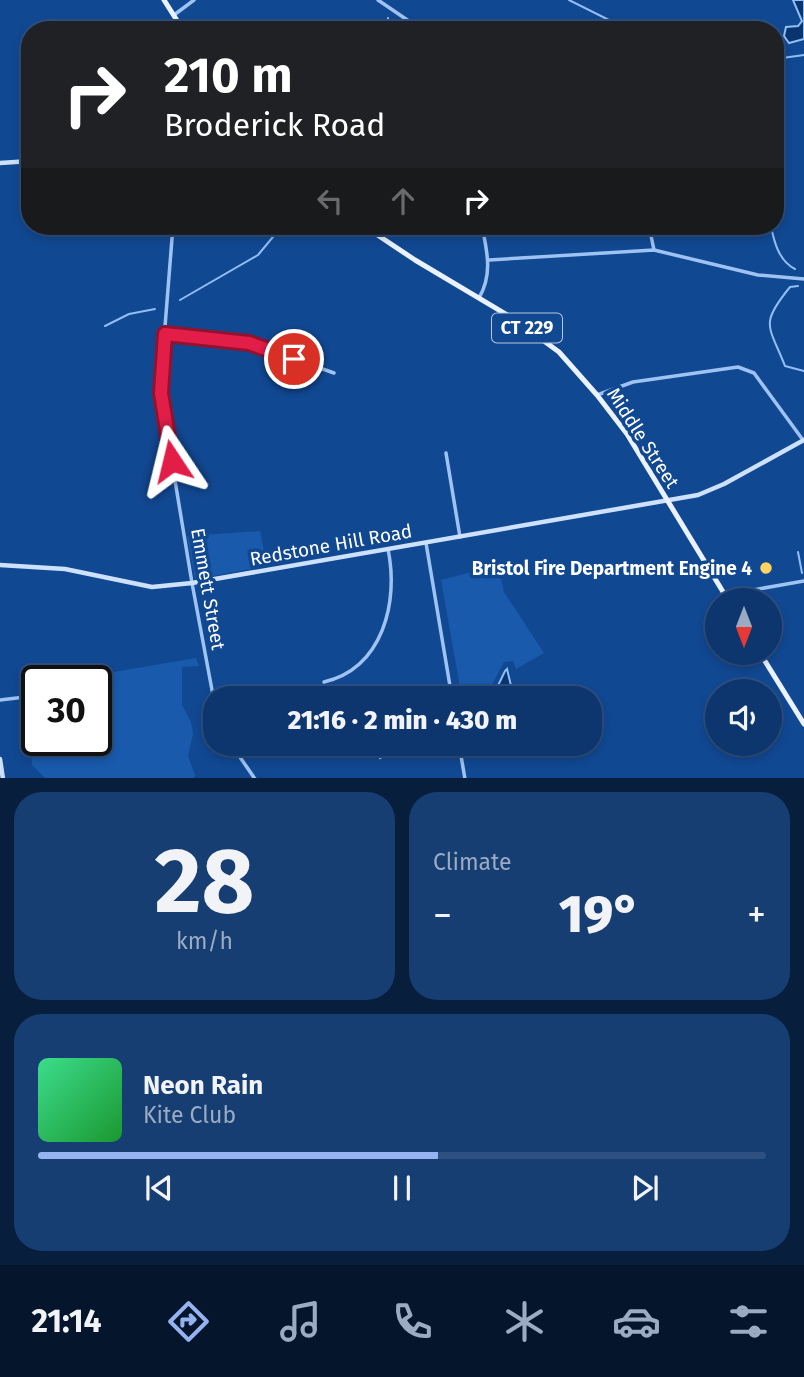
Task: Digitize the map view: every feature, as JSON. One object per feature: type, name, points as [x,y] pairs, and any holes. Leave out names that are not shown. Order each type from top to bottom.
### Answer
[{"type":"main road","points":[[164,0],[178,21]]},
{"type":"main road","points":[[0,163],[21,162]]},
{"type":"main road","name":"Middle Street","points":[[378,235],[548,343],[597,395],[627,434],[720,588]]},
{"type":"main road","name":"Redstone Hill Road","points":[[0,565],[65,569],[152,587],[192,583],[707,492],[804,440]]},
{"type":"main road","points":[[768,665],[804,723]]},
{"type":"main road","points":[[0,759],[2,778]]},
{"type":"street","points":[[174,15],[194,0]]},
{"type":"street","points":[[379,0],[409,21]]},
{"type":"street","name":"Emmett Street","points":[[172,235],[161,376],[162,402],[211,686]]},
{"type":"street","points":[[480,298],[488,276],[489,260],[484,235]]},
{"type":"street","points":[[651,235],[654,250]]},
{"type":"street","points":[[489,260],[654,250],[758,275],[804,279]]},
{"type":"street","points":[[165,334],[249,343],[334,373]]},
{"type":"street","points":[[597,395],[633,382],[729,368],[747,369],[754,373],[804,440]]},
{"type":"street","points":[[446,453],[460,537]]},
{"type":"street","points":[[426,543],[450,686]]},
{"type":"street","points":[[324,682],[340,678],[358,667],[377,642],[385,624],[392,593],[388,549]]},
{"type":"street","points":[[770,588],[804,581]]},
{"type":"street","points":[[0,700],[21,697]]},
{"type":"street","points":[[239,756],[254,778]]},
{"type":"street","points":[[461,756],[465,778]]},
{"type":"shaded area","points":[[793,0],[804,0],[804,39],[789,43],[784,36],[786,27],[798,26],[802,21]]},
{"type":"shaded area","points":[[260,531],[267,566],[195,579],[187,536]]},
{"type":"shaded area","points":[[498,565],[504,592],[544,653],[516,669],[513,661],[504,662],[491,686],[460,686],[441,580]]},
{"type":"shaded area","points":[[196,658],[199,666],[182,667],[182,705],[191,722],[193,734],[188,756],[194,778],[45,778],[32,765],[31,756],[112,756],[112,672]]},
{"type":"shaded area","points":[[507,669],[511,686],[498,686]]},
{"type":"waterway","points":[[569,0],[611,21]]},
{"type":"waterway","points":[[784,58],[804,55]]},
{"type":"waterway","points":[[180,300],[258,255],[275,235]]},
{"type":"waterway","points":[[773,235],[781,256],[795,269]]},
{"type":"waterway","points":[[798,286],[790,287],[780,300],[770,325],[785,366],[804,371]]},
{"type":"waterway","points":[[105,326],[129,314],[155,309]]},
{"type":"waterway","points":[[798,552],[802,573]]},
{"type":"place","name":"Bristol Fire Department Engine 4","points":[[766,568]]},
{"type":"route","points":[[172,461],[161,393],[165,334],[230,339],[294,359]]}]
